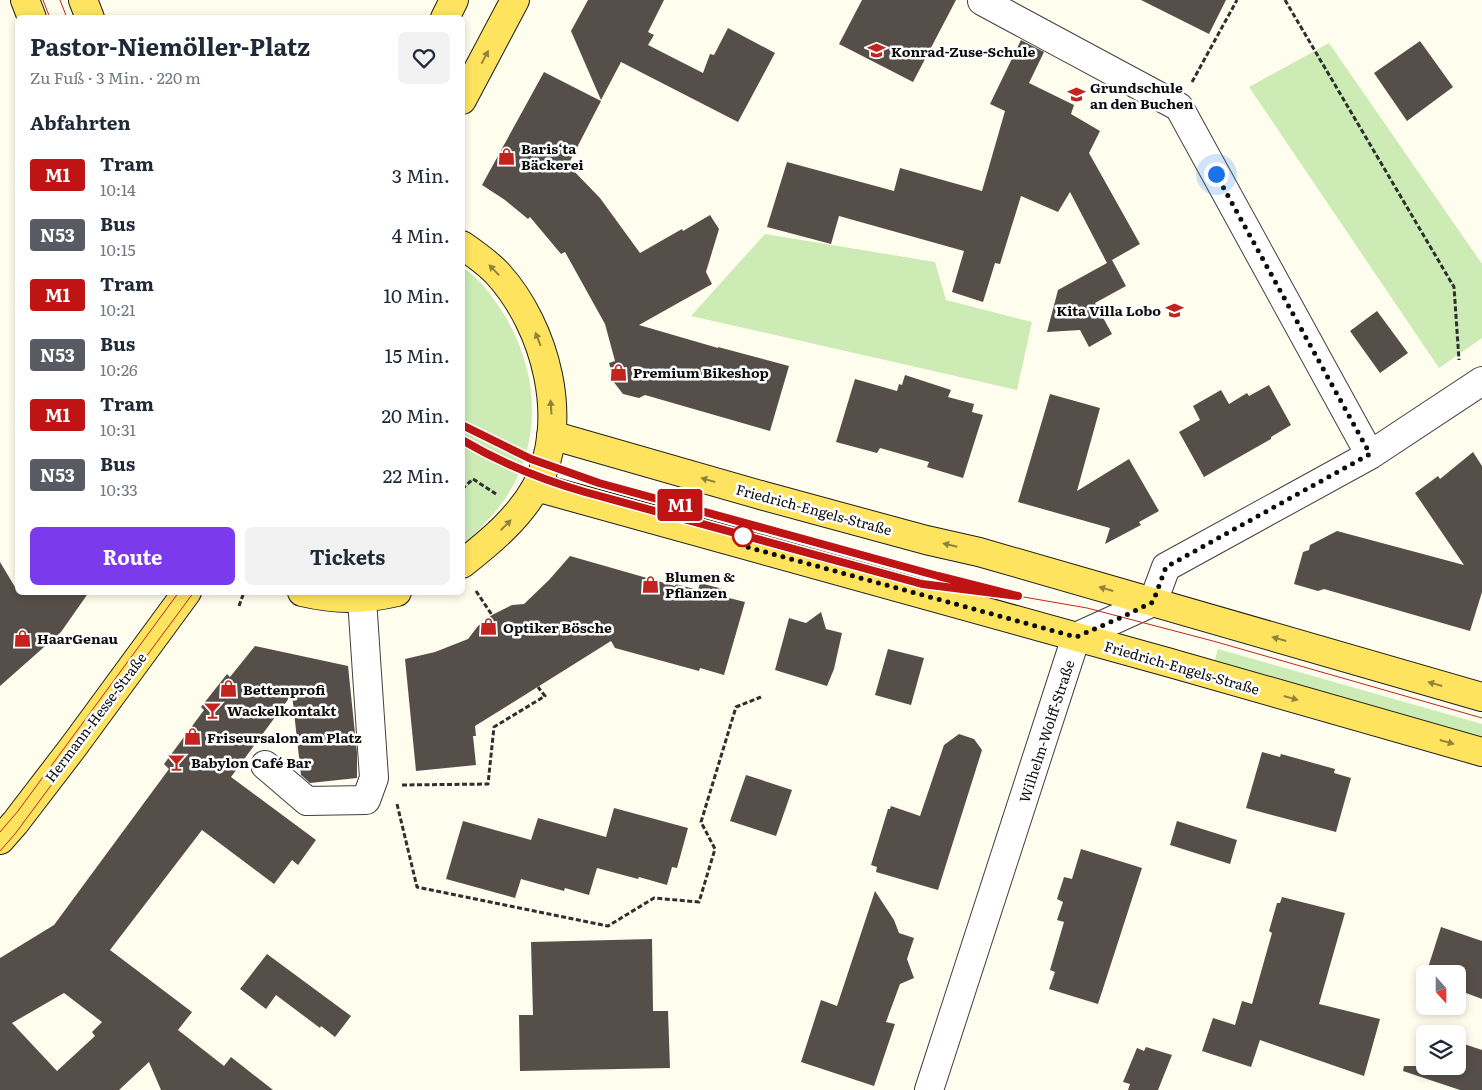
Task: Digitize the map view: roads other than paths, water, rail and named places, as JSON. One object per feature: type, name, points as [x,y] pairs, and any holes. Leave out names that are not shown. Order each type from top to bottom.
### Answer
[{"type":"main road","points":[[25,0],[31,15]]},
{"type":"main road","points":[[83,0],[89,15]]},
{"type":"main road","points":[[446,15],[454,0]]},
{"type":"main road","points":[[465,94],[515,0]]},
{"type":"main road","points":[[465,247],[487,263],[498,274],[520,302],[530,320],[546,361],[552,409],[551,435],[536,487],[520,510],[493,538],[467,574]]},
{"type":"main road","name":"Friedrich-Engels-Straße","points":[[551,435],[926,540],[979,552],[1482,697]]},
{"type":"main road","name":"Friedrich-Engels-Straße","points":[[536,487],[1482,752]]},
{"type":"main road","name":"Hermann-Hesse-Straße","points":[[0,840],[74,746],[185,595]]},
{"type":"main road","points":[[316,595],[335,599],[362,599],[383,595]]},
{"type":"street","points":[[982,1],[1179,107],[1370,454]]},
{"type":"street","points":[[1076,637],[1153,602],[1166,567],[1370,454],[1482,381]]},
{"type":"street","points":[[265,765],[307,802],[366,800],[374,778],[362,599]]},
{"type":"street","name":"Wilhelm-Wolff-Straße","points":[[929,1090],[1076,637]]},
{"type":"tram line","points":[[43,0],[49,15]]},
{"type":"tram line","points":[[60,0],[66,15]]},
{"type":"tram line","points":[[465,426],[531,459],[599,483],[972,586]]},
{"type":"tram line","name":"M1","points":[[465,426],[531,459],[599,483],[988,590],[1018,596],[922,584],[585,492],[514,467],[465,442]]},
{"type":"tram line","points":[[465,442],[514,467],[554,482],[733,533],[922,584],[1018,596],[1087,608],[1213,641],[1482,718]]},
{"type":"tram line","points":[[0,832],[18,811],[177,595]]},
{"type":"tram line","points":[[0,851],[15,834],[192,595]]},
{"type":"place","name":"Konrad-Zuse-Schule","points":[[877,51]]},
{"type":"place","name":"Grundschule an den Buchen","points":[[1076,95]]},
{"type":"place","name":"Baris‘ta Bäckerei","points":[[507,156]]},
{"type":"place","name":"Kita Villa Lobo","points":[[1175,310]]},
{"type":"place","name":"Premium Bikeshop","points":[[619,372]]},
{"type":"place","name":"Blumen & Pflanzen","points":[[651,584]]},
{"type":"place","name":"Optiker Bösche","points":[[489,627]]},
{"type":"place","name":"HaarGenau","points":[[23,638]]},
{"type":"place","name":"Bettenprofi","points":[[229,689]]},
{"type":"place","name":"Wackelkontakt","points":[[213,710]]},
{"type":"place","name":"Friseursalon am Platz","points":[[193,737]]},
{"type":"place","name":"Babylon Café Bar","points":[[177,762]]}]
